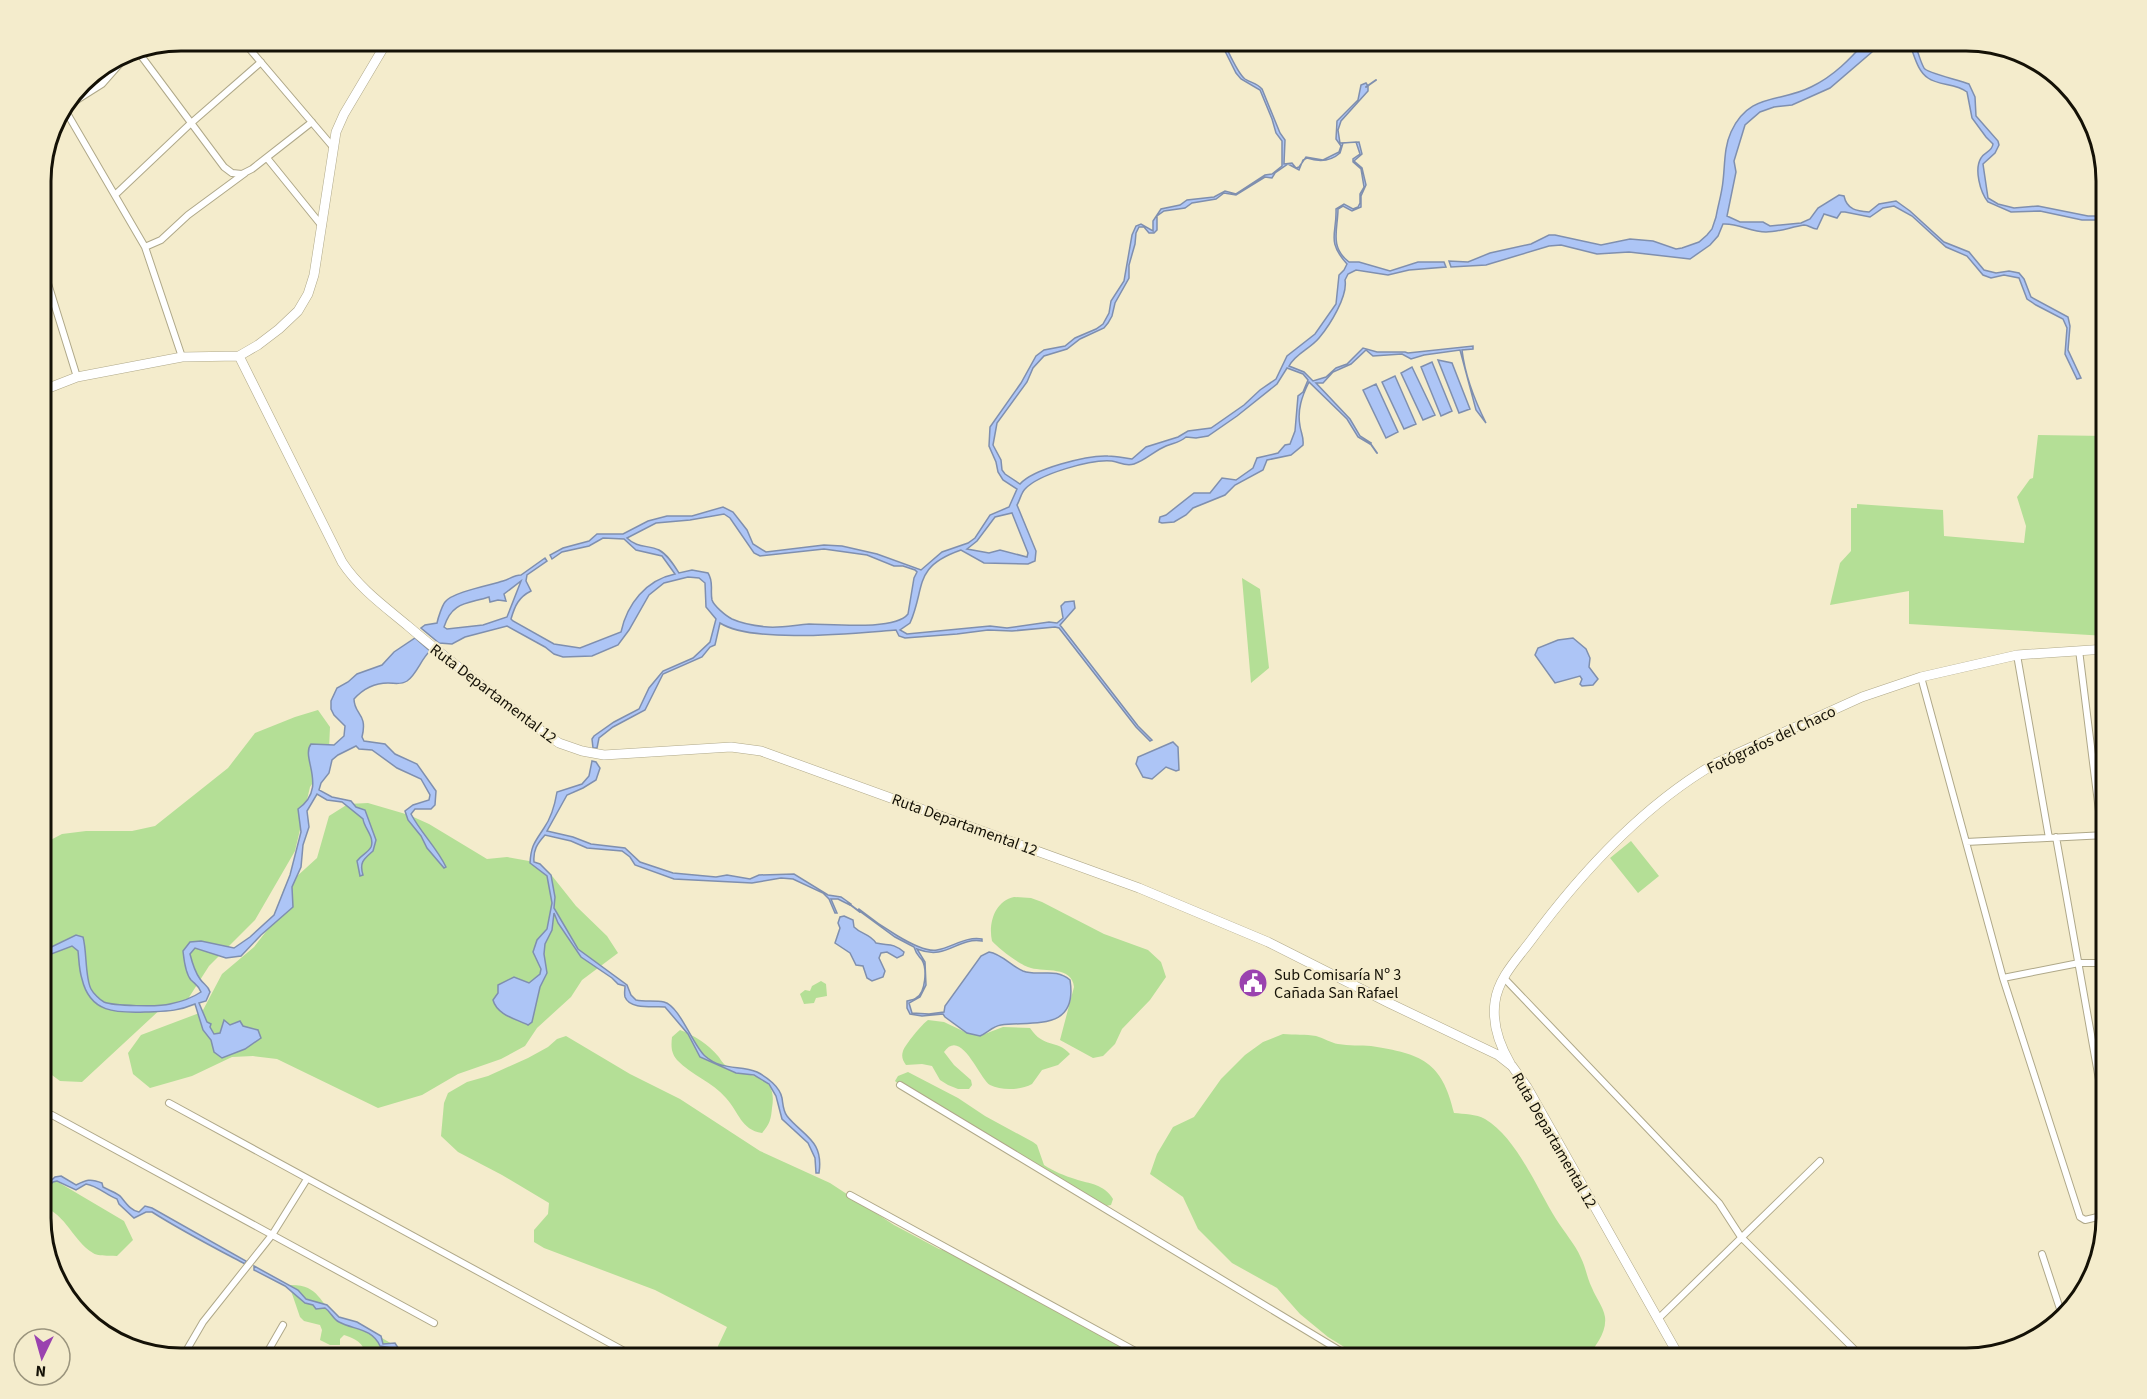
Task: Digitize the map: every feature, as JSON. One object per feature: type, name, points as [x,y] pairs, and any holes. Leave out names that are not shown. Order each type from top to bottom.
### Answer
[{"type":"main road","points":[[51,387],[78,377],[182,357],[239,356],[279,329],[298,310],[308,294],[314,275],[333,147],[344,114],[381,51]]},
{"type":"main road","name":"Ruta Departamental 12","points":[[239,356],[342,561],[365,591],[440,653],[559,743],[582,751],[604,755],[731,747],[771,754],[1139,888],[1263,939],[1498,1055],[1512,1066],[1527,1087],[1674,1348]]},
{"type":"main road","name":"Fotógrafos del Chaco","points":[[1512,1066],[1501,1047],[1494,1012],[1497,992],[1504,978],[1540,927],[1614,843],[1633,824],[1701,772],[1716,763],[1862,697],[1921,677],[2017,655],[2096,649]]},
{"type":"street","points":[[252,51],[333,147]]},
{"type":"street","points":[[140,58],[224,167],[232,173],[247,171]]},
{"type":"street","points":[[115,195],[190,124],[261,62]]},
{"type":"street","points":[[82,97],[102,84],[117,68]]},
{"type":"street","points":[[68,115],[145,247],[182,357]]},
{"type":"street","points":[[145,247],[161,240],[188,215],[267,158],[312,122]]},
{"type":"street","points":[[267,158],[322,226]]},
{"type":"street","points":[[51,292],[78,377]]},
{"type":"street","points":[[2079,650],[2096,776]]},
{"type":"street","points":[[2017,655],[2079,963],[2096,1061]]},
{"type":"street","points":[[1921,677],[2003,978],[2080,1217],[2085,1220],[2096,1217]]},
{"type":"street","points":[[1966,843],[2096,835]]},
{"type":"street","points":[[2003,978],[2079,963],[2096,963]]},
{"type":"street","points":[[1504,978],[1719,1203],[1741,1237],[1852,1348]]},
{"type":"street","points":[[900,1085],[1334,1348]]},
{"type":"street","points":[[169,1102],[617,1348]]},
{"type":"street","points":[[52,1115],[434,1323]]},
{"type":"street","points":[[1658,1320],[1820,1161]]},
{"type":"street","points":[[188,1348],[203,1322],[273,1236],[307,1179]]},
{"type":"street","points":[[850,1194],[1128,1348]]},
{"type":"street","points":[[2042,1254],[2060,1308]]},
{"type":"street","points":[[270,1348],[283,1325]]},
{"type":"green space","points":[[2038,435],[2096,436],[2096,635],[1909,624],[1909,591],[1830,605],[1840,563],[1851,551],[1851,508],[1857,508],[1857,504],[1943,510],[1944,536],[2024,543],[2026,526],[2017,497],[2033,478]]},
{"type":"green space","points":[[1242,578],[1260,589],[1269,668],[1251,683]]},
{"type":"green space","points":[[318,710],[330,727],[329,749],[322,769],[310,787],[295,851],[255,920],[209,966],[186,1002],[164,1006],[82,1082],[60,1081],[51,1074],[51,840],[62,834],[86,831],[132,831],[155,826],[228,768],[255,733]]},
{"type":"green space","points":[[368,803],[409,815],[429,824],[487,859],[507,857],[529,861],[549,872],[576,906],[607,936],[618,953],[582,980],[571,997],[537,1028],[525,1046],[501,1059],[458,1074],[422,1095],[378,1108],[277,1059],[253,1056],[232,1057],[192,1076],[150,1088],[133,1074],[128,1053],[141,1035],[202,1012],[222,974],[254,947],[268,929],[284,888],[317,858],[329,816],[348,804]]},
{"type":"green space","points":[[1631,841],[1659,876],[1638,893],[1610,858]]},
{"type":"green space","points":[[1014,897],[1031,898],[1042,902],[1104,934],[1148,950],[1161,962],[1166,977],[1150,1000],[1122,1029],[1115,1044],[1103,1056],[1093,1058],[1060,1040],[1074,987],[1072,980],[1057,971],[1027,967],[992,941],[991,927],[994,914],[1002,903]]},
{"type":"green space","points":[[821,981],[826,984],[827,996],[816,998],[814,1003],[804,1004],[800,994],[805,990],[810,991],[812,986]]},
{"type":"green space","points":[[928,1020],[944,1022],[965,1032],[982,1035],[1003,1027],[1030,1028],[1040,1039],[1065,1049],[1070,1054],[1058,1065],[1042,1070],[1032,1084],[1022,1088],[1006,1089],[990,1085],[963,1050],[957,1046],[950,1046],[944,1052],[954,1065],[971,1080],[972,1085],[969,1089],[958,1089],[940,1080],[932,1066],[906,1065],[903,1060],[904,1048]]},
{"type":"green space","points":[[680,1030],[706,1044],[731,1069],[757,1077],[770,1086],[773,1095],[771,1115],[762,1133],[749,1128],[721,1092],[677,1060],[672,1049],[672,1037]]},
{"type":"green space","points":[[1283,1034],[1316,1036],[1335,1043],[1371,1046],[1403,1053],[1427,1063],[1436,1071],[1449,1096],[1454,1113],[1474,1115],[1485,1119],[1507,1138],[1579,1253],[1605,1317],[1604,1328],[1594,1348],[1346,1348],[1300,1314],[1277,1288],[1232,1263],[1198,1229],[1183,1197],[1150,1174],[1157,1154],[1173,1127],[1194,1117],[1221,1079],[1245,1055],[1263,1042]]},
{"type":"green space","points":[[566,1036],[630,1074],[680,1099],[760,1151],[830,1183],[894,1225],[939,1249],[958,1254],[1129,1348],[718,1348],[727,1327],[655,1290],[544,1248],[534,1242],[534,1230],[548,1214],[549,1203],[458,1152],[441,1136],[444,1103],[448,1093],[467,1082],[488,1076],[528,1058],[557,1039]]},
{"type":"green space","points":[[908,1072],[1033,1142],[1037,1145],[1044,1165],[1063,1175],[1101,1187],[1113,1199],[1111,1205],[1106,1206],[922,1103],[895,1081],[898,1076]]},
{"type":"green space","points":[[51,1178],[124,1221],[133,1240],[117,1256],[95,1254],[80,1242],[58,1215],[51,1211]]},
{"type":"green space","points":[[289,1285],[313,1291],[340,1319],[360,1326],[398,1348],[363,1348],[360,1343],[344,1335],[340,1339],[340,1345],[330,1345],[320,1340],[322,1330],[320,1325],[304,1321],[300,1317]]},
{"type":"water","points":[[1225,51],[1228,51],[1242,76],[1262,89],[1285,140],[1284,164],[1292,163],[1296,168],[1302,163],[1299,170],[1288,164],[1272,178],[1265,177],[1236,195],[1224,193],[1216,199],[1164,211],[1157,216],[1157,230],[1154,233],[1149,233],[1144,227],[1139,227],[1129,265],[1129,278],[1115,303],[1108,323],[1104,328],[1080,339],[1067,349],[1044,356],[1033,368],[1027,382],[997,423],[993,445],[1005,474],[1020,484],[1036,473],[1074,460],[1099,456],[1132,459],[1146,447],[1178,437],[1188,431],[1211,428],[1276,379],[1287,356],[1315,334],[1336,304],[1339,275],[1347,264],[1335,243],[1336,209],[1344,204],[1353,209],[1358,207],[1360,194],[1364,187],[1361,169],[1353,162],[1353,159],[1360,154],[1356,142],[1359,142],[1362,154],[1354,161],[1362,168],[1366,185],[1361,196],[1361,207],[1352,211],[1343,206],[1338,209],[1336,237],[1343,256],[1349,262],[1359,262],[1390,271],[1418,262],[1444,262],[1446,267],[1409,270],[1388,275],[1356,270],[1348,274],[1341,302],[1328,326],[1315,342],[1295,358],[1289,366],[1304,372],[1313,381],[1326,377],[1336,368],[1347,364],[1363,348],[1377,352],[1408,353],[1473,346],[1473,349],[1462,350],[1465,368],[1460,350],[1411,359],[1402,354],[1373,356],[1366,350],[1351,364],[1333,372],[1323,383],[1316,383],[1350,419],[1360,436],[1370,444],[1358,437],[1347,419],[1309,382],[1300,409],[1299,420],[1303,445],[1291,455],[1267,460],[1263,470],[1235,485],[1225,495],[1193,508],[1174,522],[1159,522],[1160,517],[1166,515],[1194,493],[1210,493],[1222,478],[1236,480],[1253,468],[1257,458],[1278,453],[1285,445],[1290,444],[1295,431],[1298,396],[1303,392],[1308,380],[1303,374],[1287,368],[1277,384],[1208,436],[1186,437],[1131,465],[1112,461],[1092,462],[1042,478],[1032,483],[1024,491],[1017,505],[1036,551],[1035,561],[1028,564],[984,563],[961,550],[945,557],[928,571],[923,579],[910,623],[900,630],[907,634],[990,626],[1007,628],[1057,623],[1063,618],[1061,606],[1065,602],[1074,601],[1075,608],[1060,625],[1138,726],[1152,740],[1150,741],[1136,727],[1059,628],[1055,627],[1012,631],[988,630],[905,638],[899,636],[896,630],[831,635],[779,635],[735,629],[720,623],[715,645],[710,647],[702,657],[663,674],[645,710],[613,727],[599,738],[597,748],[593,748],[594,736],[639,709],[649,688],[663,671],[693,658],[710,642],[716,619],[706,607],[705,583],[699,578],[688,577],[664,583],[649,595],[618,645],[592,656],[563,657],[554,654],[507,626],[465,637],[452,644],[439,643],[421,628],[437,623],[443,606],[449,598],[521,575],[545,558],[547,561],[527,575],[526,581],[531,591],[518,602],[511,619],[513,621],[554,644],[580,648],[621,632],[628,612],[639,595],[655,582],[675,574],[662,556],[636,550],[624,539],[603,538],[589,546],[562,552],[552,559],[550,555],[563,548],[589,541],[597,534],[623,534],[648,521],[667,516],[692,516],[723,507],[733,512],[747,530],[753,544],[766,552],[824,545],[842,546],[877,554],[921,570],[942,552],[968,543],[975,538],[990,515],[1009,507],[1017,489],[1003,480],[998,472],[989,446],[990,427],[1021,383],[1036,356],[1044,350],[1065,346],[1075,338],[1103,324],[1109,313],[1111,301],[1124,281],[1132,235],[1136,226],[1141,224],[1153,231],[1153,221],[1161,209],[1180,205],[1187,200],[1214,197],[1225,191],[1236,194],[1282,166],[1282,141],[1276,133],[1260,90],[1241,79]],"holes":[[[1012,513],[1028,553],[1027,557],[1000,550],[989,553],[967,549],[977,541],[995,517]],[[724,514],[730,518],[754,553],[760,556],[824,549],[867,555],[894,566],[915,570],[917,572],[908,614],[890,623],[876,625],[809,624],[768,627],[741,622],[720,611],[713,602],[708,573],[692,570],[679,573],[671,560],[662,552],[639,545],[627,538],[656,523]],[[521,581],[507,617],[483,625],[447,629],[444,627],[447,619],[456,608],[489,597],[490,602],[506,601],[504,594]]]},
{"type":"water","points":[[1857,51],[1873,51],[1830,88],[1792,105],[1774,107],[1760,112],[1745,125],[1734,161],[1736,172],[1727,216],[1740,222],[1763,222],[1770,226],[1801,223],[1810,219],[1818,208],[1839,195],[1844,196],[1850,207],[1865,212],[1869,212],[1879,204],[1896,201],[1944,242],[1969,252],[1984,270],[1996,273],[2009,271],[2019,273],[2031,297],[2068,317],[2070,326],[2068,350],[2081,378],[2077,379],[2065,354],[2067,328],[2063,319],[2027,299],[2019,278],[2004,275],[1991,278],[1983,275],[1967,256],[1946,247],[1912,216],[1894,206],[1883,208],[1870,217],[1845,212],[1841,212],[1837,218],[1824,214],[1817,229],[1804,225],[1766,232],[1723,224],[1718,236],[1710,245],[1690,259],[1629,252],[1597,254],[1561,245],[1549,246],[1486,265],[1451,267],[1449,261],[1468,262],[1490,253],[1531,244],[1549,235],[1601,245],[1630,239],[1653,241],[1676,249],[1699,242],[1712,229],[1716,217],[1727,144],[1738,119],[1756,104],[1799,92],[1819,83]]},
{"type":"water","points":[[1912,51],[1917,51],[1926,70],[1969,84],[1975,97],[1976,116],[1999,145],[1995,153],[1983,164],[1988,198],[1998,204],[2014,208],[2038,206],[2096,216],[2096,220],[2082,220],[2040,211],[2011,212],[1988,202],[1980,187],[1978,168],[1981,158],[1993,144],[1972,118],[1967,92],[1958,87],[1932,81],[1918,66]]},
{"type":"water","points":[[1366,83],[1368,91],[1341,121],[1338,130],[1340,143],[1350,142],[1343,143],[1340,153],[1323,160],[1339,152],[1341,146],[1336,139],[1337,121],[1358,100],[1361,85]]},
{"type":"water","points":[[1438,360],[1452,363],[1470,409],[1459,413]]},
{"type":"water","points":[[1432,362],[1452,411],[1441,416],[1421,367]]},
{"type":"water","points":[[1412,367],[1435,415],[1423,420],[1401,373]]},
{"type":"water","points":[[1465,370],[1486,423],[1476,410]]},
{"type":"water","points":[[1395,376],[1416,424],[1404,429],[1382,382]]},
{"type":"water","points":[[1376,384],[1398,432],[1386,438],[1363,390]]},
{"type":"water","points":[[415,638],[430,651],[407,681],[378,684],[361,692],[354,699],[363,723],[362,737],[364,741],[385,744],[395,754],[417,764],[436,791],[435,805],[431,809],[415,809],[411,814],[446,867],[444,868],[427,848],[408,820],[405,811],[413,805],[429,800],[430,795],[421,779],[397,768],[372,750],[359,749],[356,746],[332,760],[329,773],[321,783],[319,790],[332,797],[351,801],[356,807],[365,810],[376,840],[373,851],[362,864],[363,875],[360,876],[357,861],[370,849],[372,843],[363,819],[342,802],[327,800],[317,794],[307,811],[309,827],[303,845],[301,867],[292,887],[293,907],[241,956],[226,958],[195,948],[190,954],[201,981],[210,992],[206,1001],[199,1003],[214,1034],[220,1033],[224,1020],[230,1025],[240,1021],[243,1026],[258,1030],[261,1038],[245,1049],[222,1058],[214,1052],[211,1040],[203,1030],[195,1004],[176,1010],[124,1012],[98,1005],[86,990],[80,972],[78,951],[72,946],[51,954],[51,947],[76,935],[83,937],[89,984],[92,991],[104,1002],[136,1006],[164,1005],[186,1000],[201,992],[189,977],[185,966],[183,951],[190,942],[201,941],[234,948],[274,915],[290,875],[301,832],[298,809],[312,792],[313,782],[309,757],[311,744],[334,745],[344,736],[345,726],[331,709],[331,701],[337,688],[357,674],[382,665],[394,652]]},
{"type":"water","points":[[1573,638],[1586,649],[1590,658],[1589,667],[1598,679],[1593,685],[1582,686],[1580,676],[1555,683],[1535,655],[1538,648],[1558,640]]},
{"type":"water","points":[[1173,742],[1178,747],[1179,770],[1166,767],[1152,779],[1143,777],[1136,764],[1138,757]]},
{"type":"water","points":[[592,761],[596,762],[600,768],[596,780],[567,795],[547,831],[591,844],[625,848],[640,862],[673,873],[716,877],[727,875],[750,879],[759,875],[794,874],[828,895],[841,897],[851,904],[831,899],[837,913],[835,913],[829,899],[823,893],[793,879],[781,878],[752,883],[674,879],[635,865],[622,851],[587,848],[571,841],[545,835],[534,854],[534,862],[540,864],[551,875],[555,897],[554,908],[578,949],[627,985],[636,1000],[661,1001],[670,1005],[681,1018],[700,1051],[711,1061],[724,1066],[757,1072],[772,1083],[781,1094],[787,1116],[815,1146],[820,1162],[819,1173],[816,1173],[815,1158],[808,1143],[782,1119],[776,1096],[769,1084],[754,1075],[736,1073],[700,1057],[688,1034],[665,1007],[637,1006],[628,1001],[625,996],[625,986],[618,984],[581,957],[558,923],[554,913],[552,930],[545,944],[547,973],[540,987],[532,1022],[528,1025],[503,1013],[495,1005],[493,1000],[498,993],[498,985],[514,977],[529,983],[540,974],[541,969],[533,952],[537,940],[547,929],[552,903],[547,876],[530,863],[531,852],[551,815],[557,792],[582,784],[589,776]]},
{"type":"water","points":[[859,909],[897,936],[929,950],[943,949],[965,940],[982,939],[982,941],[966,942],[944,951],[927,952],[917,949],[925,962],[926,985],[920,997],[909,1003],[912,1013],[944,1012],[945,1006],[981,956],[989,952],[1023,971],[1059,974],[1070,980],[1071,996],[1067,1008],[1061,1016],[1051,1020],[998,1026],[980,1036],[967,1033],[943,1014],[922,1016],[910,1014],[907,1001],[915,999],[922,991],[924,964],[914,947],[895,937]]},
{"type":"water","points":[[844,916],[853,920],[854,927],[871,937],[876,943],[893,946],[904,952],[897,958],[887,952],[881,953],[879,958],[885,971],[883,977],[872,981],[867,978],[863,966],[856,965],[850,953],[835,943],[840,928],[838,923],[840,917]]},
{"type":"water","points":[[61,1176],[76,1185],[88,1180],[102,1183],[103,1187],[120,1196],[134,1210],[139,1212],[145,1206],[152,1208],[246,1261],[245,1264],[152,1212],[146,1212],[134,1218],[119,1204],[117,1199],[98,1189],[86,1184],[76,1190],[57,1181],[51,1184],[55,1177]]},
{"type":"water","points":[[254,1266],[298,1290],[306,1299],[327,1305],[339,1317],[357,1322],[381,1336],[383,1344],[395,1343],[398,1348],[380,1346],[372,1336],[337,1321],[325,1308],[316,1309],[285,1286],[254,1270]]},
{"type":"waterway","points":[[1366,87],[1376,80]]},
{"type":"waterway","points":[[1370,443],[1377,453]]},
{"type":"waterway","points":[[848,903],[860,912]]},
{"type":"place","name":"Sub Comisaría Nº 3 Cañada San Rafael","points":[[1253,983]]}]
